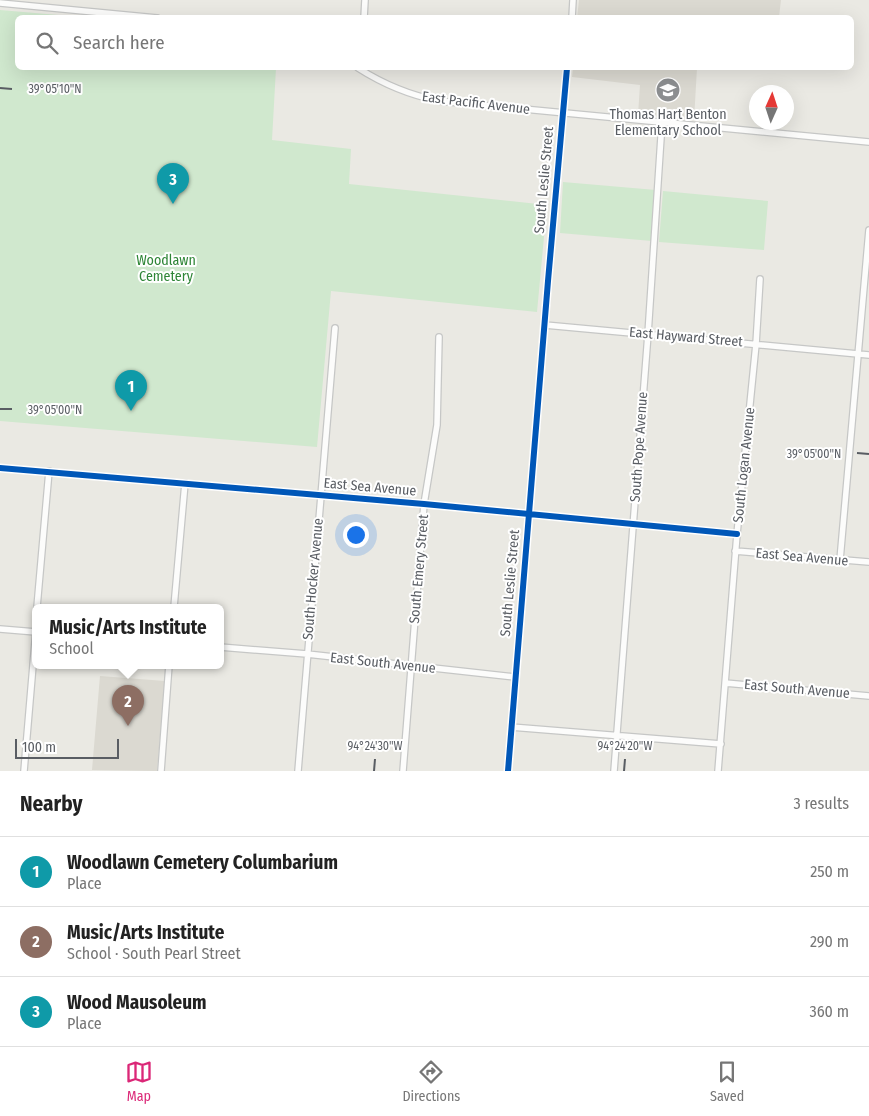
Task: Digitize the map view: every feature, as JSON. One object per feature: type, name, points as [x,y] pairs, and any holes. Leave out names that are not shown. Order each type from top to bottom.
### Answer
[{"type":"street","points":[[364,15],[365,0]]},
{"type":"street","points":[[572,15],[573,0]]},
{"type":"street","points":[[0,3],[19,2],[131,15]]},
{"type":"street","name":"East Pacific Avenue","points":[[361,70],[380,82],[418,97],[439,101],[869,142]]},
{"type":"street","name":"South Leslie Street","points":[[508,771],[528,514],[567,70]]},
{"type":"street","name":"South Pope Avenue","points":[[614,771],[648,334],[662,122]]},
{"type":"street","points":[[840,560],[869,230]]},
{"type":"street","name":"South Logan Avenue","points":[[718,771],[735,551],[756,344],[760,279]]},
{"type":"street","name":"East Hayward Street","points":[[545,325],[869,355]]},
{"type":"street","name":"South Hocker Avenue","points":[[298,771],[335,328]]},
{"type":"street","name":"South Emery Street","points":[[403,771],[424,504],[437,425],[439,337]]},
{"type":"street","name":"East Sea Avenue","points":[[0,468],[424,504],[737,534]]},
{"type":"street","points":[[37,604],[49,471]]},
{"type":"street","points":[[174,604],[185,483]]},
{"type":"street","name":"East Sea Avenue","points":[[735,551],[869,562]]},
{"type":"street","points":[[0,629],[32,631]]},
{"type":"street","name":"East South Avenue","points":[[224,647],[307,654],[515,677]]},
{"type":"street","points":[[24,771],[32,669]]},
{"type":"street","points":[[161,771],[169,669]]},
{"type":"street","name":"East South Avenue","points":[[725,683],[869,696]]},
{"type":"street","points":[[511,726],[720,744]]},
{"type":"shaded area","points":[[579,0],[781,0],[779,15],[577,15]]},
{"type":"shaded area","name":"Thomas Hart Benton Elementary School","points":[[573,70],[697,70],[694,120],[638,115],[640,85],[572,77]]},
{"type":"shaded area","points":[[100,676],[165,681],[157,771],[92,770]]},
{"type":"green space","name":"Woodlawn Cemetery","points":[[0,10],[59,15],[15,15],[15,70],[276,70],[272,140],[351,149],[349,184],[547,205],[537,312],[331,291],[317,447],[0,421]]},
{"type":"green space","points":[[563,182],[656,190],[652,241],[560,233]]},
{"type":"green space","points":[[663,191],[768,201],[764,250],[659,242]]},
{"type":"cycle path","points":[[508,771],[567,70]]},
{"type":"cycle path","points":[[0,468],[424,504],[737,534]]},
{"type":"place","name":"Thomas Hart Benton Elementary School","points":[[668,90]]},
{"type":"place","name":"Wood Mausoleum","points":[[173,204]]},
{"type":"place","name":"Woodlawn Cemetery Columbarium","points":[[131,411]]},
{"type":"place","name":"Music/Arts Institute","points":[[128,726]]}]
